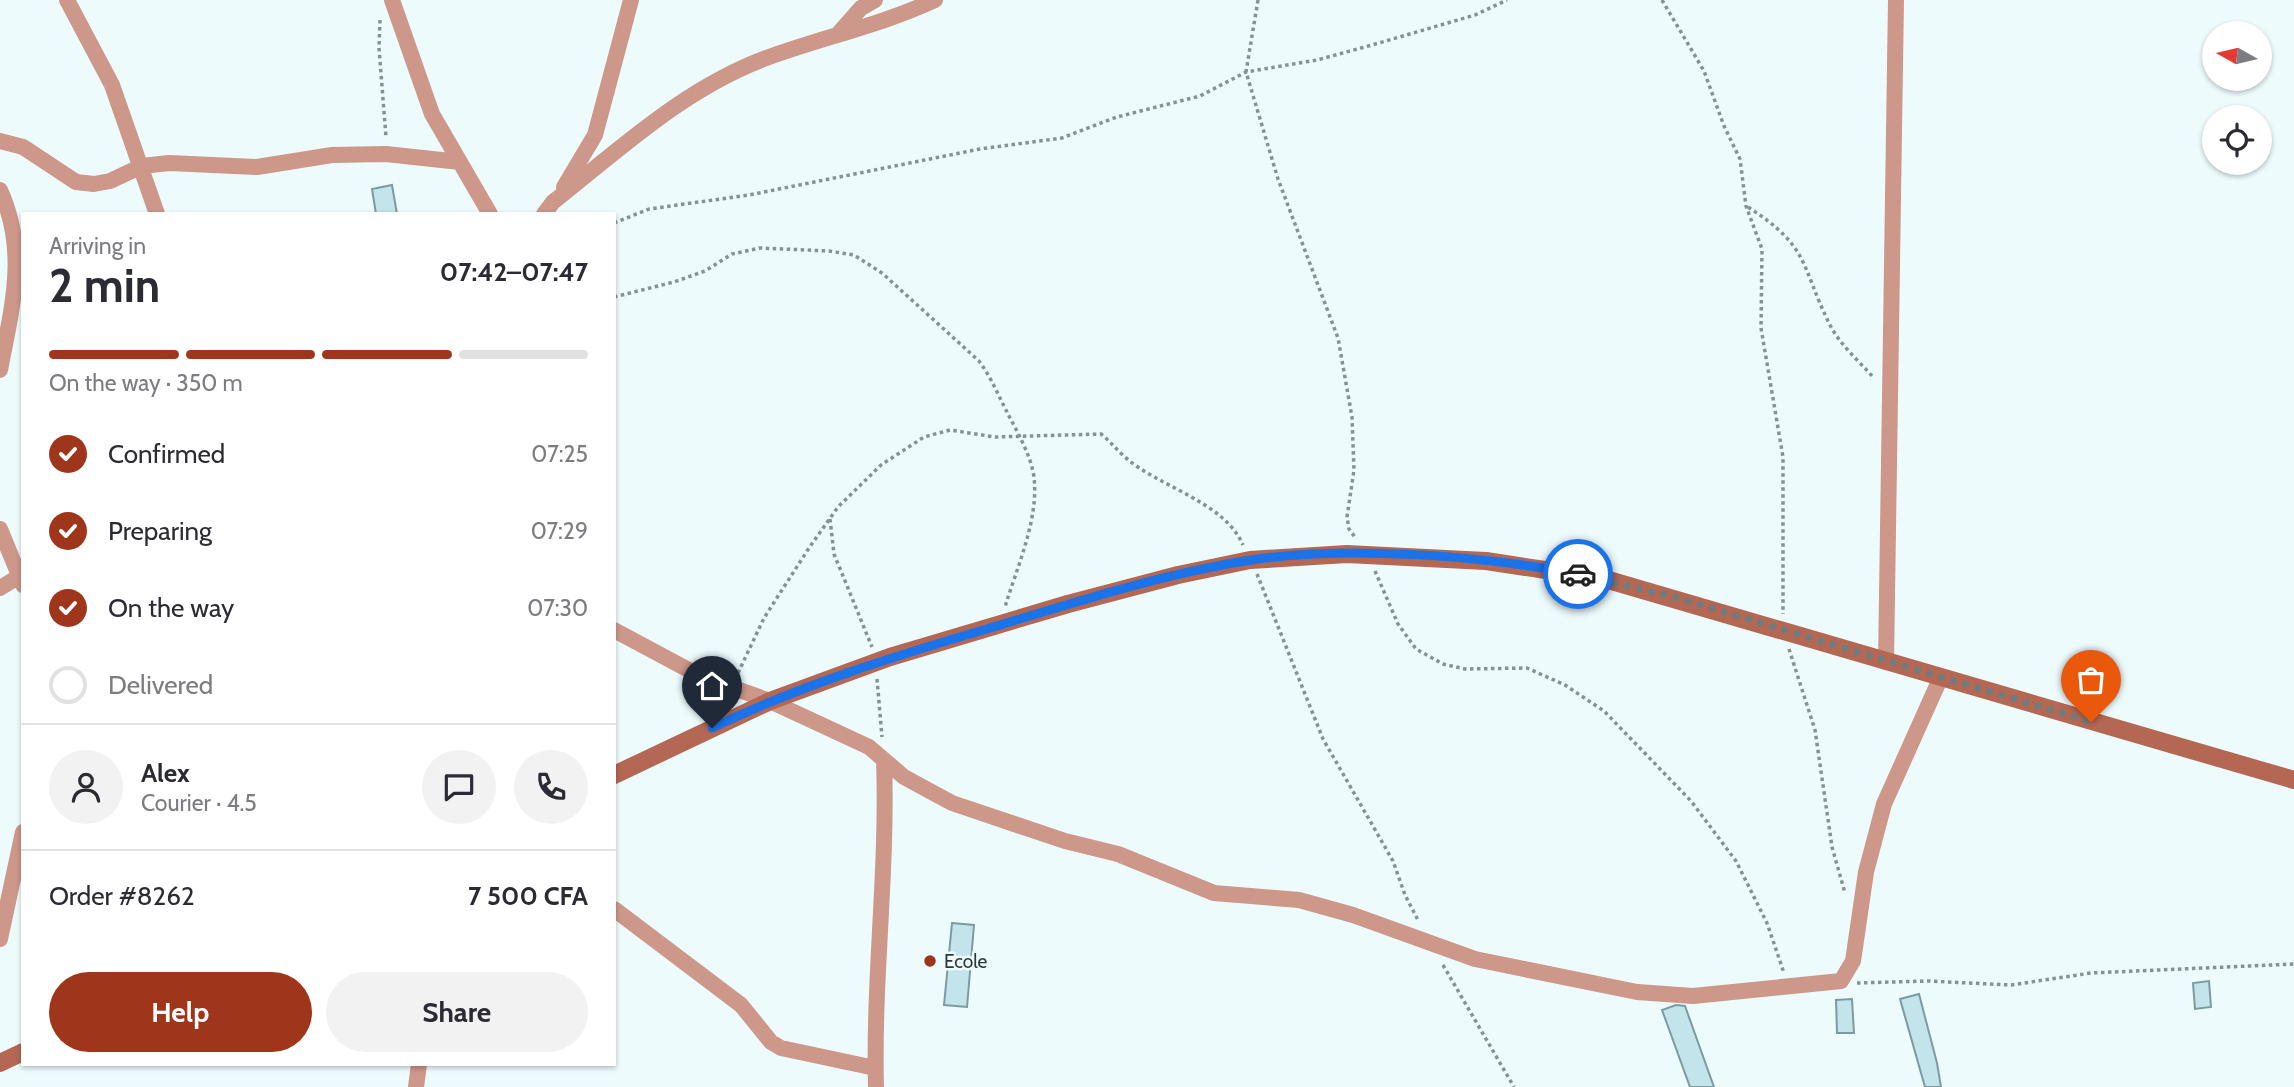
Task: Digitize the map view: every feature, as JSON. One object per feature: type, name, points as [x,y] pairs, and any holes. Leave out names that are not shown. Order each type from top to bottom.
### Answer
[{"type":"street","points":[[67,0],[112,85],[157,212]]},
{"type":"street","points":[[549,208],[595,135],[631,0]]},
{"type":"street","points":[[837,36],[860,8],[875,0]]},
{"type":"street","points":[[549,208],[687,96],[767,57],[900,17],[935,0]]},
{"type":"street","points":[[1886,662],[1896,0]]},
{"type":"street","points":[[386,6],[432,114],[489,212]]},
{"type":"street","points":[[0,141],[23,147],[76,182],[110,181],[142,166],[169,163],[257,167],[332,155],[386,154],[460,162]]},
{"type":"street","points":[[0,190],[12,217],[17,250],[16,277],[0,370]]},
{"type":"street","points":[[0,529],[10,559],[21,576]]},
{"type":"street","points":[[616,774],[770,701],[876,663],[999,625],[1165,578],[1250,560],[1283,556],[1368,555],[1486,561],[1553,569],[1678,598],[1940,679],[2294,780]]},
{"type":"street","points":[[0,588],[21,578]]},
{"type":"street","points":[[616,631],[699,676],[770,701],[869,747],[904,777],[952,803],[1066,841],[1118,854],[1214,893],[1299,900],[1353,915],[1475,959],[1637,992],[1693,996],[1841,981],[1853,961],[1866,872],[1884,804],[1940,679]]},
{"type":"street","points":[[876,1087],[876,997],[886,850],[884,760]]},
{"type":"street","points":[[0,939],[21,841]]},
{"type":"street","points":[[616,911],[741,1005],[771,1042],[781,1048],[875,1068]]},
{"type":"street","points":[[0,1063],[21,1053]]},
{"type":"street","points":[[416,1087],[419,1066]]},
{"type":"path","points":[[1258,0],[1246,72],[1278,179],[1338,338],[1352,417],[1354,470],[1347,517],[1349,529],[1368,555],[1398,624],[1416,649],[1443,664],[1465,669],[1527,667],[1565,685],[1604,711],[1691,801],[1736,861],[1767,923],[1789,987]]},
{"type":"path","points":[[616,222],[649,209],[749,195],[981,149],[1062,138],[1116,117],[1200,96],[1246,72],[1317,60],[1372,45],[1475,15],[1507,0]]},
{"type":"path","points":[[1662,0],[1704,71],[1724,126],[1740,159],[1746,206],[1762,249],[1761,328],[1783,457],[1784,632],[1815,730],[1832,847],[1847,900]]},
{"type":"path","points":[[386,6],[379,48],[386,154]]},
{"type":"path","points":[[1746,206],[1773,223],[1798,248],[1829,323],[1842,343],[1873,377],[1892,391]]},
{"type":"path","points":[[616,296],[674,282],[705,271],[733,254],[760,248],[783,247],[854,255],[882,273],[979,361],[989,375],[1020,437],[1033,474],[1034,497],[1024,545],[999,625]]},
{"type":"path","points":[[692,723],[728,686],[742,667],[764,618],[830,518],[881,465],[924,437],[950,430],[995,437],[1101,434],[1125,458],[1184,492],[1238,533],[1272,606],[1297,680],[1323,739],[1393,861],[1405,895],[1430,942],[1514,1087]]},
{"type":"path","points":[[830,518],[834,554],[876,663],[884,760]]},
{"type":"path","points":[[1841,981],[1871,985],[1928,981],[2011,985],[2091,973],[2294,964]]},
{"type":"building","points":[[392,185],[397,212],[376,212],[372,189]]},
{"type":"building","points":[[952,923],[974,925],[967,1007],[944,1005]]},
{"type":"building","points":[[2209,981],[2211,1007],[2195,1009],[2193,983]]},
{"type":"building","points":[[1919,994],[1941,1087],[1925,1087],[1900,999]]},
{"type":"building","points":[[1852,999],[1854,1033],[1837,1033],[1836,1000]]},
{"type":"building","points":[[1676,1005],[1685,1006],[1714,1087],[1690,1087],[1662,1010]]},
{"type":"way so far","points":[[1578,574],[1678,598],[1940,679],[2091,722]]},
{"type":"place","name":"Ecole","points":[[930,961]]},
{"type":"route","points":[[712,728],[758,706],[890,657],[1068,604],[1178,575],[1250,560],[1348,554],[1424,557],[1486,561],[1578,574]]}]
